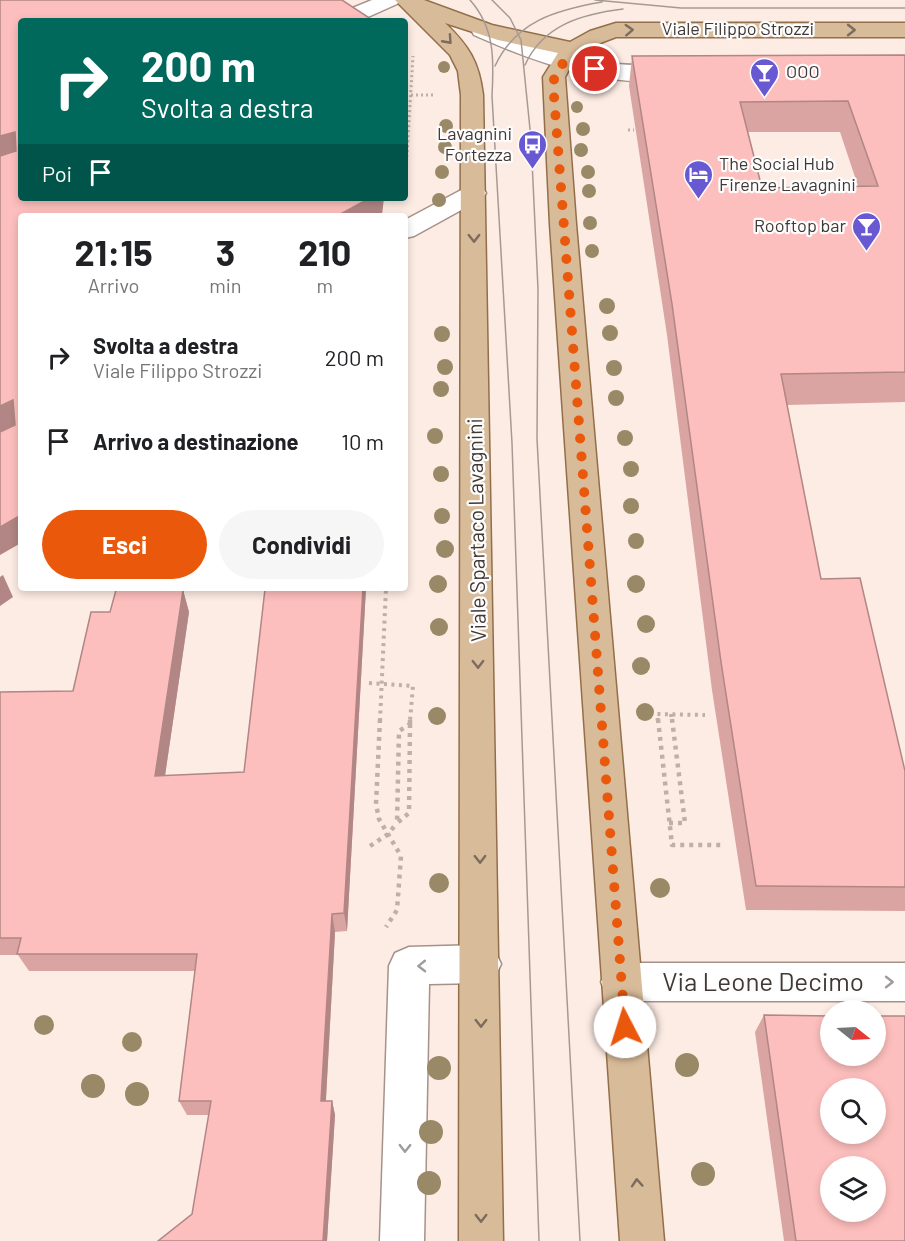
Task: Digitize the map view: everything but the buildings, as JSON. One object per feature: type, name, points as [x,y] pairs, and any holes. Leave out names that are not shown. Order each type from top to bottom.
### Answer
[{"type":"main road","name":"Viale Spartaco Lavagnini","points":[[406,0],[442,33],[464,59],[469,71],[472,95],[481,964],[481,1241]]},
{"type":"main road","points":[[410,0],[445,17],[482,30]]},
{"type":"main road","name":"Viale Filippo Strozzi","points":[[570,55],[599,34],[627,29],[905,30]]},
{"type":"main road","points":[[570,55],[554,77],[554,96],[642,1241]]},
{"type":"street","points":[[348,18],[390,0]]},
{"type":"street","points":[[482,30],[570,55],[619,72],[687,62]]},
{"type":"street","points":[[408,228],[474,193]]},
{"type":"street","points":[[402,1241],[409,966],[481,964]]},
{"type":"street","name":"Via Leone Decimo","points":[[621,982],[905,982]]},
{"type":"path","points":[[408,137],[413,54]]},
{"type":"path","points":[[628,130],[634,130]]},
{"type":"path","points":[[381,935],[397,909],[401,856],[379,819],[376,804],[386,591]]},
{"type":"path","points":[[369,683],[412,686],[409,813],[388,834],[370,846]]},
{"type":"path","points":[[705,715],[657,714],[669,823],[672,845],[722,845]]},
{"type":"path","points":[[669,823],[685,824],[671,714]]},
{"type":"path","points":[[397,823],[399,731],[410,724]]},
{"type":"tram line","points":[[470,0],[484,22],[493,57],[492,96],[512,443],[539,1241]]},
{"type":"tram line","points":[[492,0],[510,18],[518,34]]},
{"type":"tram line","points":[[595,0],[681,8],[905,8]]},
{"type":"tram line","points":[[518,34],[539,20],[553,14],[602,2]]},
{"type":"tram line","points":[[525,65],[542,40],[565,24],[593,14],[623,9]]},
{"type":"tram line","points":[[495,66],[518,34]]},
{"type":"tram line","points":[[518,34],[521,40],[531,139],[538,289],[537,439],[580,1241]]},
{"type":"place","name":"OOO","points":[[765,98]]},
{"type":"place","name":"Lavagnini Fortezza","points":[[533,170]]},
{"type":"place","name":"The Social Hub Firenze Lavagnini","points":[[698,200]]},
{"type":"place","name":"Rooftop bar","points":[[867,252]]},
{"type":"route","points":[[595,69],[565,60],[554,77],[554,96],[625,1027]]}]
